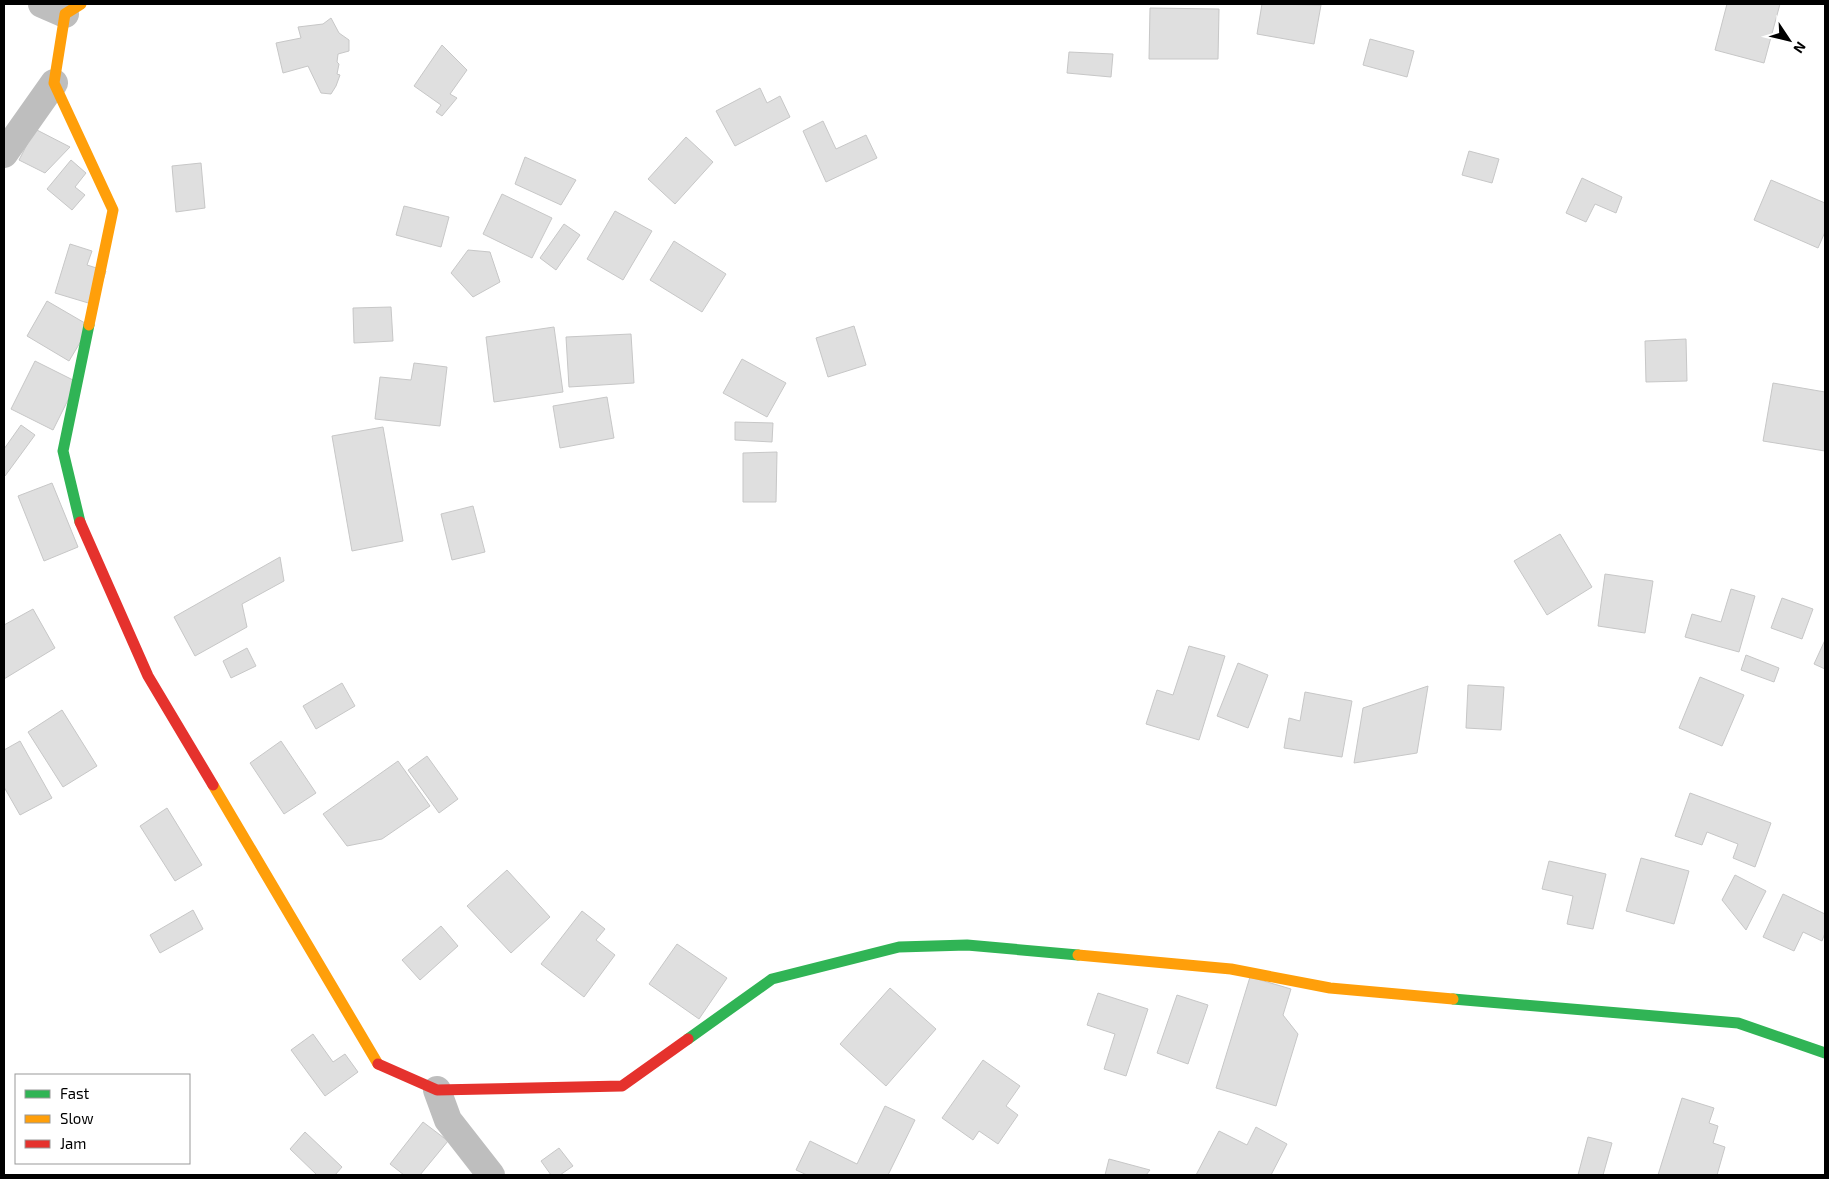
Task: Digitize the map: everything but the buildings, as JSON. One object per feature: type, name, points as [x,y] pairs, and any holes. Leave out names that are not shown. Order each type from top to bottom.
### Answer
[{"type":"street","points":[[4,154],[54,83],[63,7]]},
{"type":"street","points":[[54,83],[113,210],[63,451],[77,516],[148,676],[378,1064],[437,1090],[622,1086],[772,979],[899,947],[966,945],[1231,968],[1330,988],[1738,1022],[1825,1054]]},
{"type":"street","points":[[437,1090],[448,1120],[491,1175]]},
{"type":"traffic: fast","points":[[80,522],[63,451],[89,325]]},
{"type":"traffic: fast","points":[[688,1039],[772,979],[899,947],[967,945],[1078,955]]},
{"type":"traffic: fast","points":[[1453,999],[1738,1023],[1825,1053]]},
{"type":"traffic: slow","points":[[81,4],[65,14],[54,83],[113,210],[89,325]]},
{"type":"traffic: slow","points":[[213,785],[378,1064]]},
{"type":"traffic: slow","points":[[1078,955],[1231,969],[1330,988],[1453,999]]},
{"type":"traffic: jam","points":[[80,522],[148,676],[213,785]]},
{"type":"traffic: jam","points":[[378,1064],[437,1090],[622,1086],[688,1039]]}]
